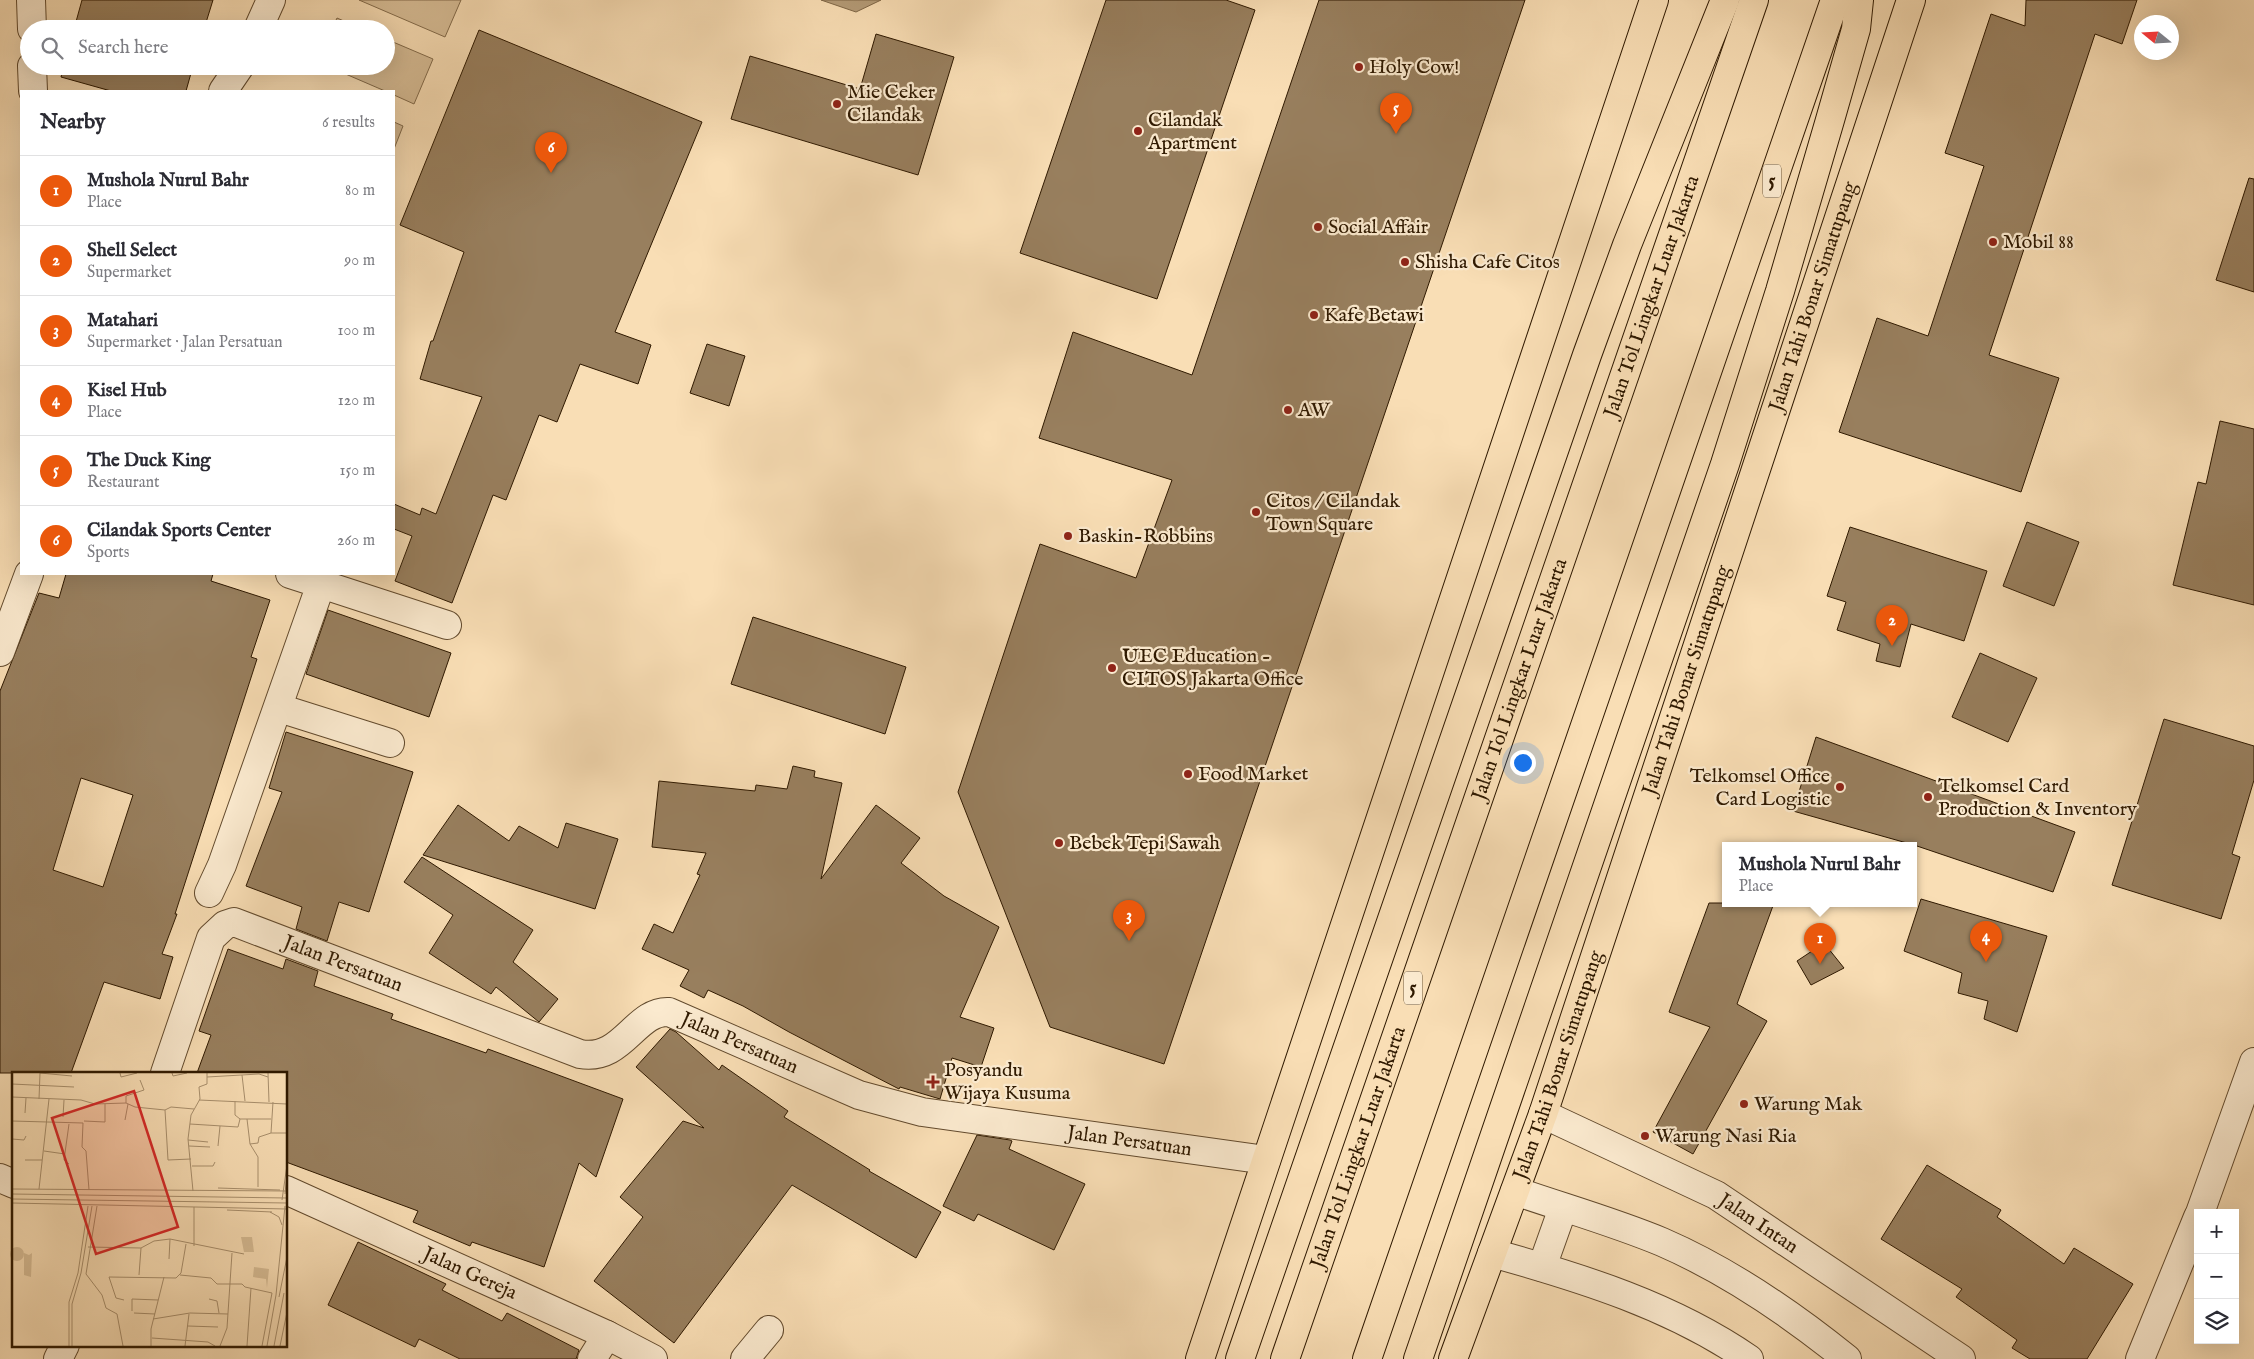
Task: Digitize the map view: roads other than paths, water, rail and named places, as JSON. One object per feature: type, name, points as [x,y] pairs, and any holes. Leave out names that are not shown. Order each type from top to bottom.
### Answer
[{"type":"highway","points":[[1200,1359],[1654,0]]},
{"type":"highway","points":[[1240,1359],[1587,355],[1627,245],[1725,0]]},
{"type":"highway","name":"Jalan Tol Lingkar Luar Jakarta","points":[[1285,1359],[1754,0]]},
{"type":"highway","name":"5","points":[[1367,1359],[1835,0]]},
{"type":"highway","points":[[1418,1359],[1728,455],[1780,291],[1830,120],[1856,29],[1859,0]]},
{"type":"highway","name":"Jalan Tahi Bonar Simatupang","points":[[1453,1359],[1543,1114],[1911,0]]},
{"type":"street","points":[[31,0],[32,20]]},
{"type":"street","points":[[262,20],[271,0]]},
{"type":"street","points":[[32,75],[33,90]]},
{"type":"street","points":[[224,90],[234,75]]},
{"type":"street","points":[[0,652],[29,575]]},
{"type":"street","points":[[293,575],[447,625]]},
{"type":"street","points":[[209,893],[222,865],[279,708],[321,584]]},
{"type":"street","points":[[279,708],[390,743]]},
{"type":"street","name":"Jalan Persatuan","points":[[165,1072],[211,938],[218,930],[234,922],[580,1054],[591,1056],[602,1054],[655,1014],[669,1012],[859,1095],[922,1112],[1266,1160]]},
{"type":"street","points":[[2201,1209],[2254,1062]]},
{"type":"street","name":"Jalan Intan","points":[[1543,1114],[1716,1194],[1961,1359]]},
{"type":"street","points":[[0,1178],[12,1183]]},
{"type":"street","name":"Jalan Gereja","points":[[288,1191],[654,1359]]},
{"type":"street","points":[[1515,1191],[1662,1242],[1749,1287],[1813,1331],[1847,1359]]},
{"type":"street","points":[[1542,1267],[1563,1208]]},
{"type":"street","points":[[2140,1359],[2194,1227]]},
{"type":"street","points":[[1492,1253],[1542,1267],[1640,1300],[1724,1342],[1750,1359]]},
{"type":"street","points":[[744,1359],[768,1330]]},
{"type":"street","points":[[592,1359],[607,1336]]},
{"type":"street","points":[[58,1359],[64,1346]]},
{"type":"place","name":"Holy Cow!","points":[[1359,67]]},
{"type":"place","name":"Mie Ceker Cilandak","points":[[837,104]]},
{"type":"place","name":"Cilandak Apartment","points":[[1138,131]]},
{"type":"place","name":"The Duck King","points":[[1396,134]]},
{"type":"place","name":"Cilandak Sports Center","points":[[551,173]]},
{"type":"place","name":"Social Affair","points":[[1318,227]]},
{"type":"place","name":"Mobil 88","points":[[1993,242]]},
{"type":"place","name":"Shisha Cafe Citos","points":[[1405,262]]},
{"type":"place","name":"Kafe Betawi","points":[[1314,315]]},
{"type":"place","name":"AW","points":[[1288,410]]},
{"type":"place","name":"Citos / Cilandak Town Square","points":[[1256,512]]},
{"type":"place","name":"Baskin-Robbins","points":[[1068,536]]},
{"type":"place","name":"Shell Select","points":[[1892,646]]},
{"type":"place","name":"UEC Education - CITOS Jakarta Office","points":[[1112,668]]},
{"type":"place","name":"Food Market","points":[[1188,774]]},
{"type":"place","name":"Telkomsel Office Card Logistic","points":[[1840,787]]},
{"type":"place","name":"Telkomsel Card Production & Inventory","points":[[1928,797]]},
{"type":"place","name":"Bebek Tepi Sawah","points":[[1059,843]]},
{"type":"place","name":"Matahari","points":[[1129,941]]},
{"type":"place","name":"Kisel Hub","points":[[1986,962]]},
{"type":"place","name":"Mushola Nurul Bahr","points":[[1820,964]]},
{"type":"place","name":"Posyandu Wijaya Kusuma","points":[[933,1082]]},
{"type":"place","name":"Warung Mak","points":[[1744,1104]]},
{"type":"place","name":"Warung Nasi Ria","points":[[1645,1136]]}]
